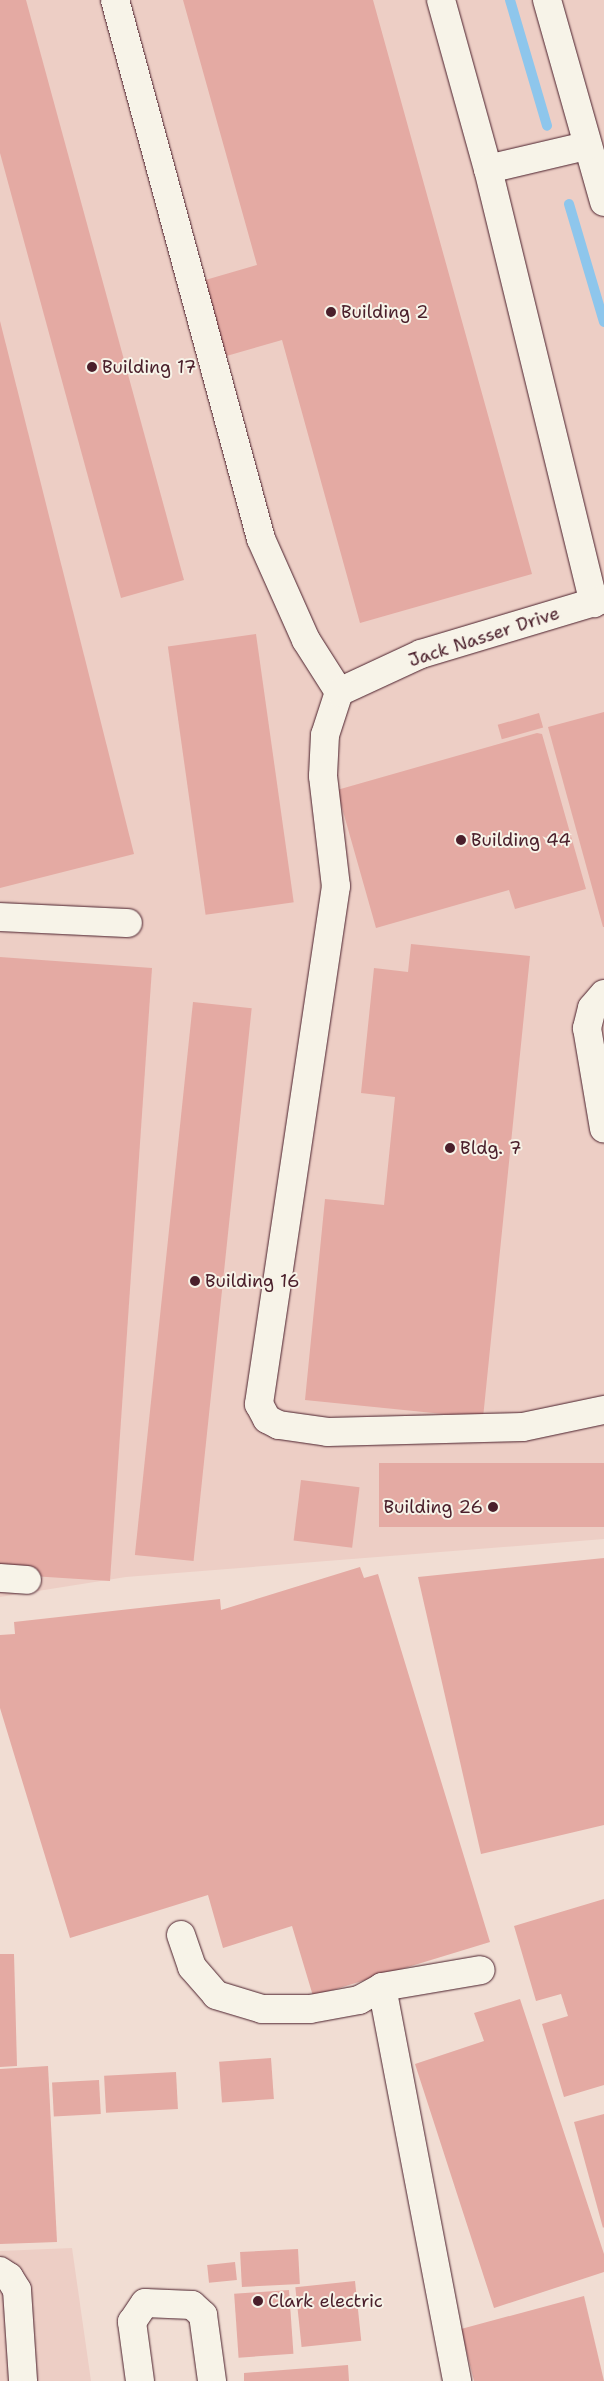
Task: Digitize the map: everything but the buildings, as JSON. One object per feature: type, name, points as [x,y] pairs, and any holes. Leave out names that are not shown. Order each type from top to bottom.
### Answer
[{"type":"street","points":[[115,0],[260,539],[306,640],[339,692],[325,735],[323,776],[336,886],[259,1404],[267,1419],[279,1425],[328,1432],[523,1427],[604,1410]]},
{"type":"street","points":[[441,0],[488,170],[599,601]]},
{"type":"street","points":[[546,0],[586,146],[604,202]]},
{"type":"street","points":[[488,170],[586,146]]},
{"type":"street","name":"Jack Nasser Drive","points":[[339,692],[422,654],[599,601]]},
{"type":"street","points":[[0,916],[128,923]]},
{"type":"street","points":[[604,994],[592,1008],[587,1028],[604,1129]]},
{"type":"street","points":[[0,1578],[27,1580]]},
{"type":"street","points":[[181,1935],[192,1967],[216,1995],[262,2009],[310,2009],[359,2000],[382,1988],[481,1970]]},
{"type":"street","points":[[382,1988],[457,2381]]},
{"type":"street","points":[[0,2271],[9,2277],[17,2290],[22,2381]]},
{"type":"street","points":[[140,2381],[132,2322],[145,2303],[192,2304],[202,2315],[212,2381]]},
{"type":"shaded area","points":[[0,0],[604,0],[604,1539],[126,1577],[0,1597]]},
{"type":"shaded area","points":[[72,2248],[91,2381],[0,2381],[0,2251]]},
{"type":"waterway","points":[[510,0],[547,126]]},
{"type":"waterway","points":[[569,204],[604,322]]},
{"type":"place","name":"Building 2","points":[[331,312]]},
{"type":"place","name":"Building 17","points":[[92,367]]},
{"type":"place","name":"Building 44","points":[[461,840]]},
{"type":"place","name":"Bldg. 7","points":[[450,1148]]},
{"type":"place","name":"Building 16","points":[[195,1281]]},
{"type":"place","name":"Building 26","points":[[493,1507]]},
{"type":"place","name":"Clark electric","points":[[258,2301]]}]
